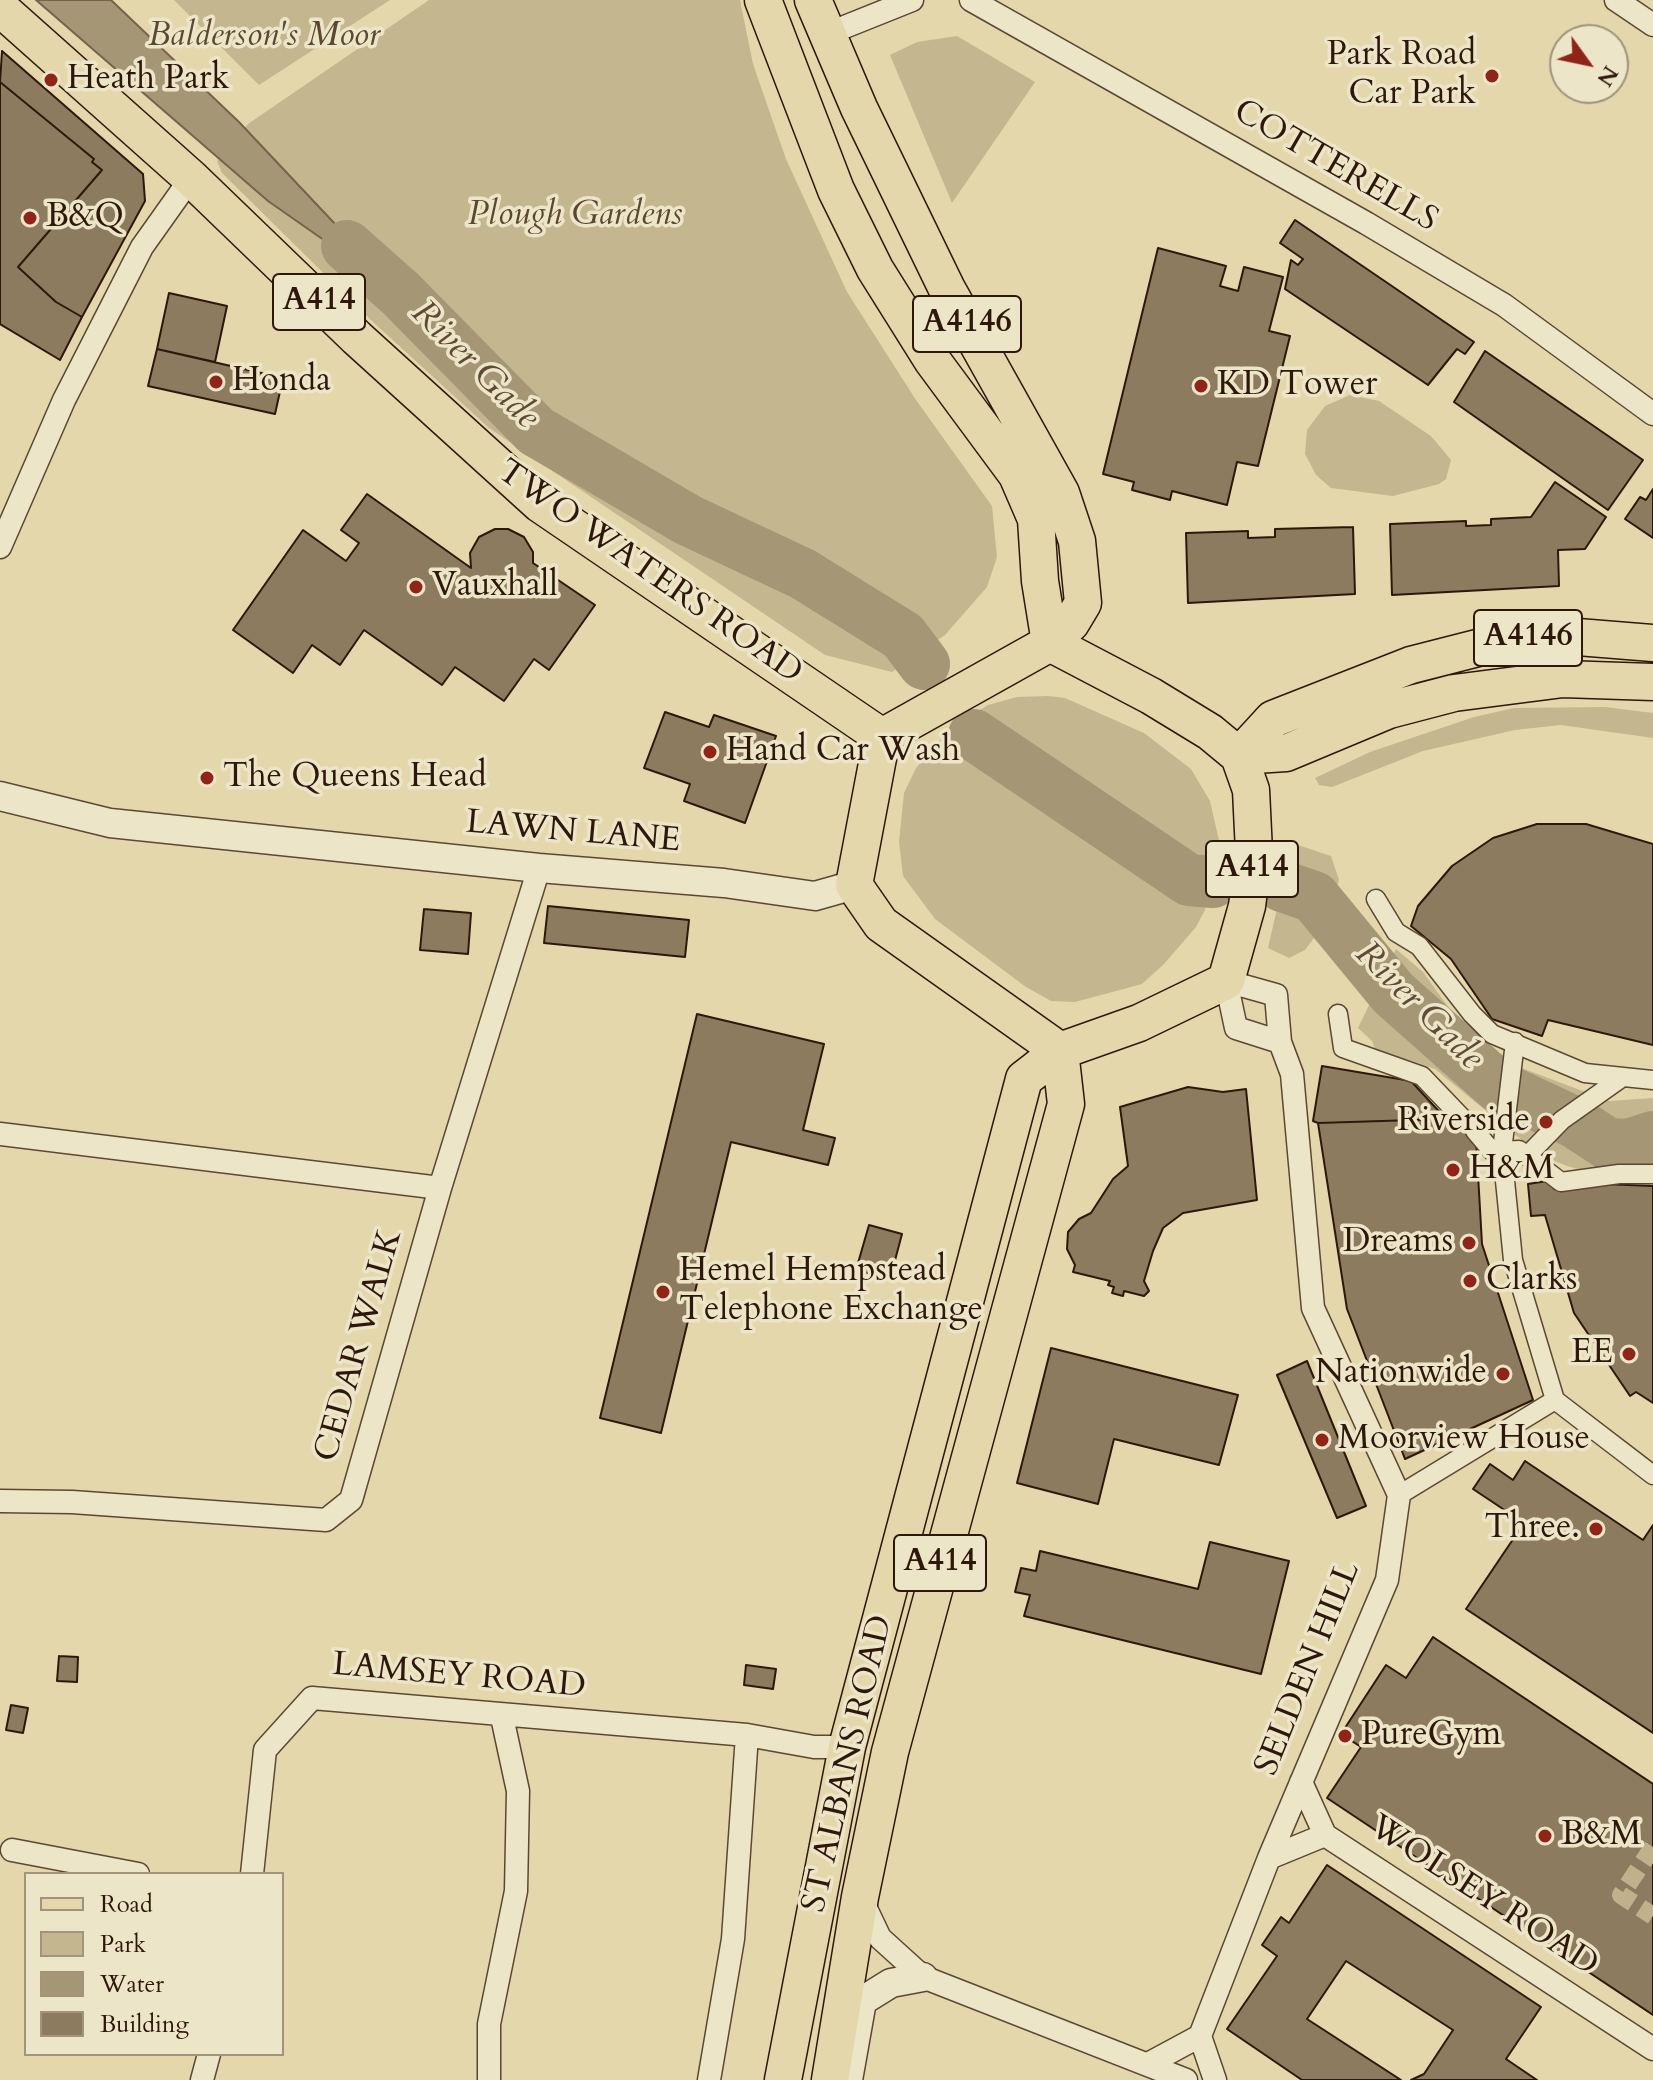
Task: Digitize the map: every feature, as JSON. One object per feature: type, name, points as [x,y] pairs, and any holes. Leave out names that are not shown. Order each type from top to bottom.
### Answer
[{"type":"main road","points":[[763,0],[836,190],[875,269],[932,360],[1017,475],[1036,519],[1040,581],[1050,643]]},
{"type":"main road","name":"A4146","points":[[813,0],[947,289],[1061,493],[1077,541],[1083,603],[1071,623],[1050,643]]},
{"type":"main road","name":"TWO WATERS ROAD","points":[[0,8],[191,178],[367,348],[540,504],[882,737]]},
{"type":"main road","points":[[782,53],[827,34]]},
{"type":"main road","name":"A4146","points":[[1239,756],[1273,719],[1411,665],[1505,641],[1553,635],[1653,643]]},
{"type":"main road","points":[[1050,643],[882,737],[854,885],[881,924],[1060,1051]]},
{"type":"main road","points":[[1050,643],[1151,696],[1210,732],[1239,756]]},
{"type":"main road","name":"A4146","points":[[1239,756],[1286,753],[1389,710],[1454,693],[1563,679],[1653,682]]},
{"type":"main road","name":"A414","points":[[1060,1051],[1139,1023],[1226,981],[1247,906],[1254,852],[1251,790],[1239,756]]},
{"type":"main road","name":"ST ALBANS ROAD","points":[[830,2080],[860,1897],[894,1738],[1066,1104],[1060,1051]]},
{"type":"main road","name":"ST ALBANS ROAD","points":[[783,2080],[847,1747],[1024,1079],[1060,1051]]},
{"type":"main road","name":"A414","points":[[874,1830],[864,1753],[847,1747],[873,1715],[931,1515],[971,1450]]},
{"type":"street","points":[[827,34],[912,0]]},
{"type":"street","name":"COTTERELLS","points":[[971,0],[1366,223],[1504,305],[1653,414]]},
{"type":"street","points":[[1616,0],[1653,25]]},
{"type":"street","points":[[2,534],[64,400],[142,247],[191,178]]},
{"type":"street","name":"LAWN LANE","points":[[0,796],[110,823],[539,868],[724,883],[815,896],[854,885]]},
{"type":"street","name":"CEDAR WALK","points":[[0,1501],[72,1502],[326,1520],[351,1500],[440,1188],[539,868]]},
{"type":"street","points":[[1376,899],[1396,932],[1419,946],[1472,1014],[1492,1034],[1585,1073],[1653,1080]]},
{"type":"street","points":[[1280,1042],[1236,1028],[1226,981],[1276,995],[1280,1042],[1292,1074],[1313,1308],[1399,1495],[1555,1400]]},
{"type":"street","points":[[1338,1014],[1343,1048],[1422,1076],[1492,1151],[1519,1150],[1561,1182],[1619,1174],[1653,1174]]},
{"type":"street","points":[[1515,1042],[1502,1151],[1513,1260],[1555,1400],[1653,1475]]},
{"type":"street","points":[[1527,1156],[1562,1120],[1620,1079]]},
{"type":"street","points":[[0,1134],[440,1188]]},
{"type":"street","name":"SELDEN HILL","points":[[1200,2036],[1269,1858],[1387,1580],[1399,1495]]},
{"type":"street","name":"LAMSEY ROAD","points":[[252,1872],[265,1750],[312,1698],[502,1717],[747,1735],[814,1747],[847,1747]]},
{"type":"street","points":[[489,2080],[489,2024],[516,1891],[518,1791],[502,1717]]},
{"type":"street","points":[[709,2080],[733,1939],[747,1735]]},
{"type":"street","name":"WOLSEY ROAD","points":[[1301,1782],[1325,1835],[1653,2049]]},
{"type":"street","points":[[1269,1858],[1325,1835]]},
{"type":"street","points":[[12,1850],[128,1872]]},
{"type":"street","points":[[860,1897],[880,1938],[923,1977],[1186,2080]]},
{"type":"street","points":[[848,2080],[862,2001],[891,1983],[923,1977]]},
{"type":"street","points":[[1148,2064],[1200,2036],[1215,2080]]},
{"type":"street","points":[[202,2080],[208,2056]]},
{"type":"green space","name":"Balderson's Moor","points":[[174,0],[390,0],[259,85]]},
{"type":"green space","name":"Plough Gardens","points":[[429,0],[740,0],[753,64],[786,159],[847,292],[916,400],[992,506],[997,557],[987,587],[945,635],[892,672],[825,655],[489,428],[373,322],[222,173],[217,161],[248,124]]},
{"type":"green space","points":[[957,36],[1035,82],[952,203],[890,55],[917,42]]},
{"type":"green space","points":[[1350,395],[1379,401],[1431,436],[1451,460],[1446,479],[1439,484],[1393,496],[1331,488],[1316,475],[1305,454],[1307,430],[1325,406]]},
{"type":"green space","points":[[1017,697],[1065,698],[1144,733],[1191,769],[1210,801],[1220,845],[1205,910],[1196,927],[1164,964],[1142,984],[1075,1002],[1051,1001],[1026,987],[935,919],[903,876],[899,842],[904,793],[916,768],[952,727],[988,705]]},
{"type":"green space","points":[[1605,707],[1653,713],[1653,738],[1561,725],[1515,730],[1423,751],[1332,787],[1319,785],[1315,778],[1370,752],[1474,717],[1514,708]]},
{"type":"green space","points":[[1292,843],[1331,856],[1339,880],[1326,922],[1305,950],[1289,958],[1268,948]]},
{"type":"green space","points":[[1396,949],[1423,972],[1470,1037],[1498,1059],[1609,1101],[1653,1098],[1653,1161],[1581,1170],[1567,1166],[1545,1157],[1523,1141],[1435,1069],[1406,1059],[1378,1058],[1372,1041],[1358,1028]]},
{"type":"water","points":[[36,0],[111,0],[239,122],[401,294],[268,201]]},
{"type":"building","points":[[2,51],[143,174],[145,201],[82,317],[56,302],[18,267],[102,170],[92,162],[94,159],[0,82]]},
{"type":"building","name":"B&Q","points":[[0,82],[94,159],[92,162],[102,170],[18,267],[56,302],[82,317],[60,360],[0,324]]},
{"type":"building","points":[[1295,220],[1474,342],[1465,354],[1457,349],[1428,385],[1285,289],[1291,260],[1298,265],[1303,259],[1280,243]]},
{"type":"building","name":"KD Tower","points":[[1158,248],[1226,266],[1220,286],[1238,291],[1244,267],[1283,277],[1269,331],[1290,336],[1258,466],[1237,462],[1227,505],[1172,491],[1170,500],[1132,490],[1134,482],[1103,474]]},
{"type":"building","name":"Honda","points":[[169,293],[227,306],[215,362],[157,349]]},
{"type":"building","name":"Honda","points":[[157,349],[283,378],[275,414],[148,386]]},
{"type":"building","points":[[1485,351],[1643,460],[1608,510],[1454,402]]},
{"type":"building","points":[[1555,482],[1606,517],[1585,549],[1558,550],[1559,586],[1392,595],[1390,524],[1466,521],[1466,526],[1491,525],[1491,519],[1531,517]]},
{"type":"building","points":[[1653,489],[1653,538],[1625,519],[1640,497],[1646,500]]},
{"type":"building","name":"Vauxhall","points":[[367,494],[471,568],[470,553],[479,537],[495,529],[508,529],[524,537],[533,552],[533,563],[595,605],[549,670],[534,659],[504,701],[455,667],[442,685],[364,630],[340,665],[312,645],[293,673],[233,630],[303,530],[346,561],[359,543],[341,530]]},
{"type":"building","points":[[1353,527],[1355,594],[1188,603],[1186,533],[1248,531],[1248,538],[1275,537],[1275,529]]},
{"type":"building","name":"Hand Car Wash","points":[[665,712],[709,727],[714,715],[776,736],[745,823],[684,801],[690,784],[644,768]]},
{"type":"building","points":[[1537,824],[1586,824],[1653,844],[1653,1045],[1548,1020],[1542,1036],[1492,1019],[1451,959],[1411,926],[1418,906],[1452,866],[1493,838]]},
{"type":"building","points":[[548,906],[689,920],[685,957],[544,943]]},
{"type":"building","points":[[424,909],[471,913],[468,954],[420,950]]},
{"type":"building","name":"Hemel Hempstead Telephone Exchange","points":[[697,1014],[824,1044],[803,1130],[835,1138],[828,1165],[731,1142],[661,1433],[600,1418]]},
{"type":"building","points":[[1322,1066],[1411,1081],[1446,1119],[1313,1121]]},
{"type":"building","points":[[1188,1087],[1223,1092],[1246,1089],[1257,1200],[1183,1213],[1163,1228],[1144,1281],[1149,1291],[1144,1296],[1124,1291],[1123,1296],[1112,1293],[1114,1287],[1108,1285],[1110,1281],[1073,1272],[1075,1265],[1067,1249],[1068,1232],[1079,1219],[1091,1213],[1113,1179],[1128,1166],[1120,1107]]},
{"type":"building","points":[[1446,1119],[1475,1122],[1482,1244],[1533,1400],[1405,1459],[1347,1309],[1318,1123]]},
{"type":"building","points":[[1553,1180],[1554,1189],[1603,1184],[1653,1186],[1653,1403],[1636,1392],[1630,1396],[1574,1313],[1545,1215],[1531,1216],[1528,1184]]},
{"type":"building","points":[[869,1225],[902,1234],[890,1279],[856,1270]]},
{"type":"building","points":[[1051,1348],[1238,1395],[1219,1465],[1114,1439],[1098,1504],[1017,1483]]},
{"type":"building","name":"Moorview House","points":[[1307,1361],[1366,1506],[1337,1518],[1277,1375]]},
{"type":"building","points":[[1525,1461],[1643,1540],[1653,1525],[1653,1733],[1466,1609],[1524,1523],[1473,1489],[1490,1464],[1513,1480]]},
{"type":"building","points":[[1210,1542],[1289,1561],[1261,1674],[1024,1616],[1030,1595],[1015,1592],[1021,1568],[1036,1571],[1040,1551],[1198,1589]]},
{"type":"building","points":[[1433,1637],[1653,1784],[1653,2015],[1327,1798],[1361,1747],[1341,1734],[1386,1665],[1406,1678]]},
{"type":"building","points":[[59,1656],[78,1657],[77,1682],[57,1681]]},
{"type":"building","points":[[746,1665],[776,1669],[773,1689],[744,1685]]},
{"type":"building","points":[[11,1705],[28,1708],[23,1733],[6,1730]]},
{"type":"building","points":[[1327,1865],[1541,2007],[1506,2059],[1537,2080],[1411,2080],[1424,2074],[1453,2030],[1346,1961],[1307,2019],[1401,2080],[1302,2080],[1227,2029],[1277,1956],[1262,1945],[1281,1917],[1289,1923]]},
{"type":"waterway","name":"River Gade","points":[[347,246],[401,294],[536,431],[688,520],[803,574],[903,636],[924,664]]},
{"type":"waterway","name":"River Gade","points":[[974,735],[1189,880],[1213,882]]},
{"type":"waterway","name":"River Gade","points":[[1282,886],[1314,897],[1393,993],[1499,1087],[1576,1123],[1608,1144],[1628,1145],[1653,1137]]},
{"type":"tunnel","points":[[1653,1847],[1621,1895],[1653,1916]]},
{"type":"place","name":"Park Road Car Park","points":[[1492,76]]},
{"type":"place","name":"Heath Park","points":[[51,80]]},
{"type":"place","name":"B&Q","points":[[30,218]]},
{"type":"place","name":"Honda","points":[[216,382]]},
{"type":"place","name":"KD Tower","points":[[1201,386]]},
{"type":"place","name":"Vauxhall","points":[[416,587]]},
{"type":"place","name":"Hand Car Wash","points":[[710,752]]},
{"type":"place","name":"The Queens Head","points":[[207,778]]},
{"type":"place","name":"Riverside","points":[[1546,1122]]},
{"type":"place","name":"H&M","points":[[1453,1170]]},
{"type":"place","name":"Dreams","points":[[1469,1243]]},
{"type":"place","name":"Clarks","points":[[1470,1281]]},
{"type":"place","name":"Hemel Hempstead Telephone Exchange","points":[[663,1292]]},
{"type":"place","name":"EE","points":[[1629,1354]]},
{"type":"place","name":"Nationwide","points":[[1503,1374]]},
{"type":"place","name":"Moorview House","points":[[1322,1440]]},
{"type":"place","name":"Three.","points":[[1596,1529]]},
{"type":"place","name":"PureGym","points":[[1345,1736]]},
{"type":"place","name":"B&M","points":[[1545,1836]]}]
